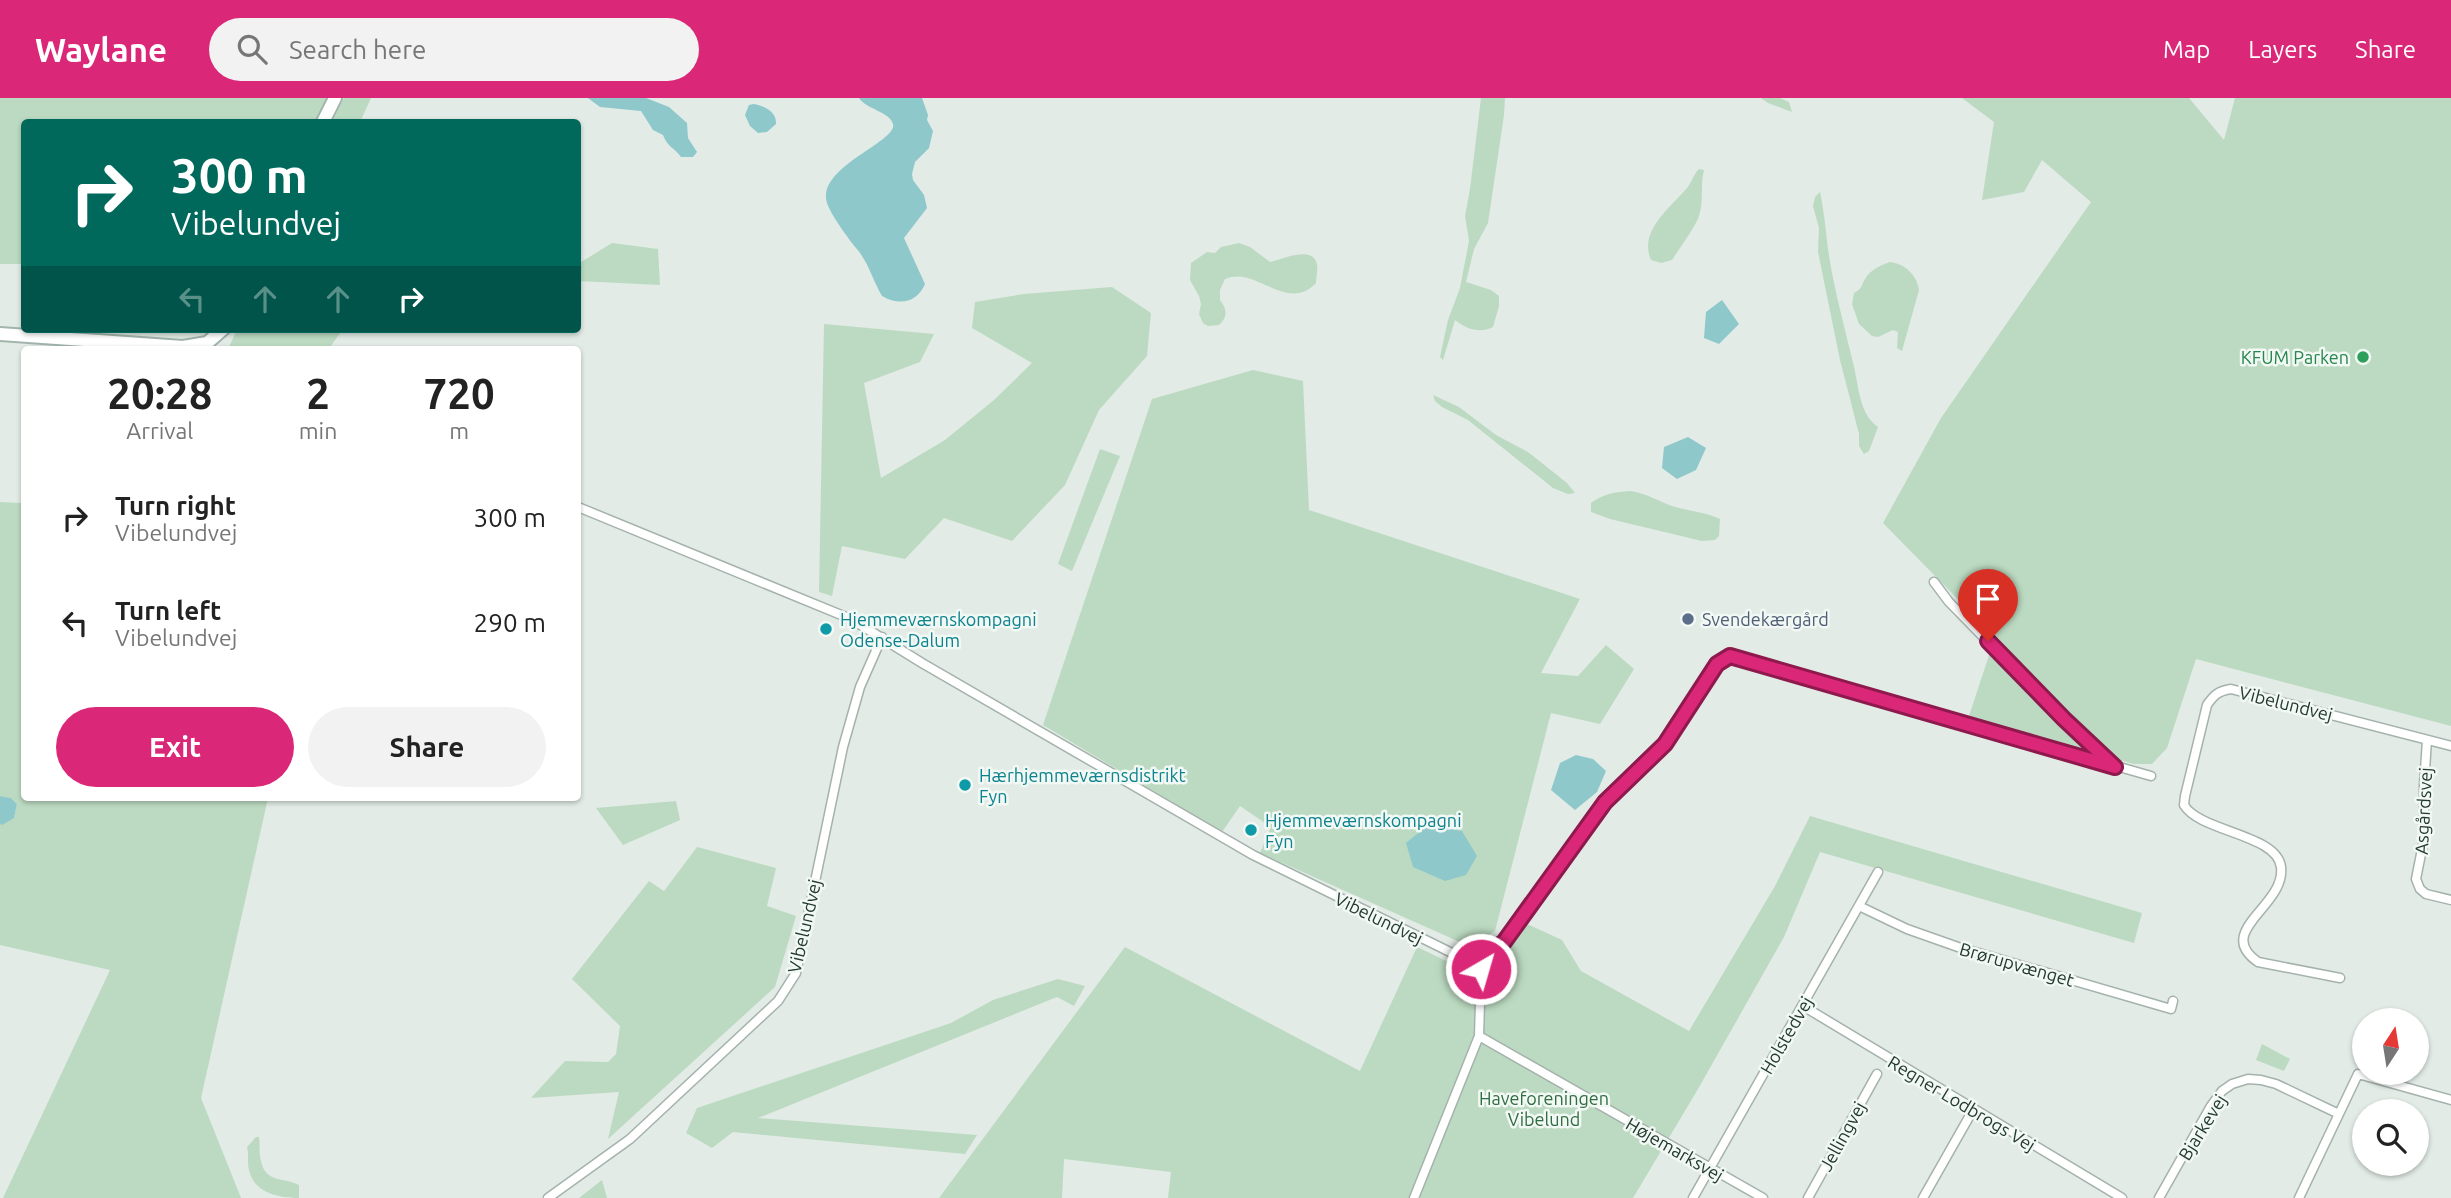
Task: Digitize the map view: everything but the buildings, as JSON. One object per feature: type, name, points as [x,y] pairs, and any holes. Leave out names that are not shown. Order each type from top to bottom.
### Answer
[{"type":"street","points":[[324,119],[335,98]]},
{"type":"street","points":[[0,334],[169,346]]},
{"type":"street","name":"Vibelundvej","points":[[581,508],[851,619],[933,670],[1273,865],[1450,952],[1465,957],[1479,957]]},
{"type":"street","points":[[1934,582],[1950,602],[2064,719],[2115,767]]},
{"type":"street","name":"Vibelundvej","points":[[548,1198],[629,1139],[778,1001],[789,986],[796,973],[852,713],[860,687],[882,637]]},
{"type":"street","points":[[1414,1198],[1479,1036],[1479,957],[1504,942],[1605,802],[1665,744],[1717,664],[1730,656],[2151,776]]},
{"type":"street","name":"Vibelundvej","points":[[2340,978],[2258,962],[2248,955],[2244,947],[2245,930],[2266,906],[2277,887],[2281,864],[2278,857],[2267,848],[2190,812],[2184,800],[2207,705],[2213,695],[2221,690],[2231,689],[2451,746]]},
{"type":"street","name":"Asgårdsvej","points":[[2427,740],[2424,839],[2416,879],[2420,889],[2426,894],[2451,900]]},
{"type":"street","name":"Holstedvej","points":[[1693,1198],[1878,873]]},
{"type":"street","name":"Brørupvænget","points":[[1859,906],[1907,929],[1958,947],[2171,1009],[2173,1001]]},
{"type":"street","name":"Regner Lodbrogs Vej","points":[[1803,1006],[2122,1198]]},
{"type":"street","name":"Højemarksvej","points":[[1479,1036],[1763,1198]]},
{"type":"street","points":[[2299,1198],[2358,1073],[2451,1100]]},
{"type":"street","name":"Jellingvej","points":[[1808,1198],[1877,1074]]},
{"type":"street","name":"Bjarkevej","points":[[2159,1198],[2211,1106],[2222,1091],[2232,1084],[2248,1079],[2276,1084],[2339,1114]]},
{"type":"street","points":[[1923,1198],[1973,1110]]},
{"type":"green space","points":[[0,98],[328,98],[318,119],[21,119],[21,264],[0,264]]},
{"type":"green space","points":[[344,98],[371,98],[361,119],[334,119]]},
{"type":"green space","points":[[1481,98],[1505,98],[1504,115],[1488,223],[1474,249],[1466,282],[1491,290],[1499,296],[1499,306],[1493,327],[1488,329],[1473,330],[1455,320],[1443,360],[1440,357],[1448,320],[1460,288],[1469,241],[1465,216]]},
{"type":"green space","points":[[1761,98],[1780,98],[1789,102],[1792,112],[1768,103]]},
{"type":"green space","points":[[1962,98],[2189,98],[2224,140],[2235,98],[2451,98],[2451,726],[2196,659],[2167,748],[2152,764],[2134,764],[1968,719],[1995,637],[1883,523],[1941,418],[2091,202],[2042,160],[2024,192],[1982,200],[1994,122]]},
{"type":"green space","points":[[1699,169],[1704,170],[1697,220],[1672,260],[1661,263],[1651,260],[1648,249],[1652,229],[1687,188]]},
{"type":"green space","points":[[1820,192],[1832,275],[1860,398],[1871,421],[1878,427],[1869,451],[1864,454],[1859,446],[1859,434],[1840,360],[1818,252],[1819,228],[1813,206],[1815,197]]},
{"type":"green space","points":[[612,243],[658,249],[660,285],[581,281],[581,262]]},
{"type":"green space","points":[[1239,243],[1250,247],[1270,262],[1296,255],[1310,255],[1317,265],[1316,283],[1305,291],[1293,293],[1282,292],[1248,278],[1237,276],[1225,279],[1220,290],[1220,300],[1225,316],[1219,325],[1208,326],[1203,323],[1199,314],[1199,296],[1190,280],[1191,263],[1207,252],[1215,253],[1221,247]]},
{"type":"green space","points":[[1890,262],[1909,271],[1919,290],[1902,351],[1897,348],[1898,332],[1893,330],[1878,337],[1872,336],[1859,324],[1852,304],[1854,293],[1860,289],[1867,276],[1876,268]]},
{"type":"green space","points":[[1112,287],[1151,313],[1147,356],[1099,410],[1065,485],[1012,541],[944,518],[905,559],[842,546],[832,596],[819,592],[824,324],[934,334],[920,362],[864,383],[881,478],[945,440],[994,400],[1032,363],[972,328],[975,302],[1024,294]]},
{"type":"green space","points":[[340,333],[331,346],[229,346],[235,334]]},
{"type":"green space","points":[[1253,370],[1303,381],[1309,510],[1580,599],[1541,673],[1578,676],[1606,645],[1634,669],[1600,724],[1551,713],[1495,931],[1471,947],[1260,853],[1271,827],[1240,806],[1222,832],[1043,725],[1152,399]]},
{"type":"green space","points":[[1433,395],[1459,407],[1496,435],[1528,452],[1567,483],[1575,493],[1568,494],[1553,488],[1468,420],[1442,407]]},
{"type":"green space","points":[[1100,449],[1120,456],[1072,571],[1058,564]]},
{"type":"green space","points":[[1630,491],[1720,519],[1719,536],[1715,540],[1702,541],[1591,512],[1591,503],[1600,497]]},
{"type":"green space","points":[[0,502],[21,503],[21,801],[267,801],[201,1098],[241,1198],[3,1198],[110,970],[0,945],[0,824],[14,818],[17,804],[11,798],[0,796]]},
{"type":"green space","points":[[676,801],[680,820],[623,845],[596,808]]},
{"type":"green space","name":"Haveforeningen Vibelund","points":[[1810,816],[2142,913],[2134,943],[1820,852],[1784,937],[1633,1198],[1168,1198],[1171,1172],[1064,1159],[1062,1198],[939,1198],[1125,947],[1360,1071],[1417,947],[1509,991],[1489,970],[1525,923],[1562,940],[1581,971],[1689,1031],[1775,886]]},
{"type":"green space","points":[[697,847],[776,868],[767,906],[796,916],[775,987],[608,1139],[619,1092],[531,1098],[565,1061],[608,1062],[616,1054],[620,1026],[572,979],[649,881],[664,891]]},
{"type":"green space","points":[[1058,979],[1085,986],[1074,1006],[1057,997],[758,1118],[977,1135],[965,1154],[733,1132],[712,1148],[686,1133],[697,1108],[951,1023],[993,1000]]},
{"type":"green space","points":[[2262,1044],[2290,1059],[2284,1071],[2256,1060]]},
{"type":"green space","points":[[259,1137],[260,1155],[265,1171],[274,1178],[299,1185],[299,1198],[268,1193],[256,1184],[249,1170],[247,1147]]},
{"type":"green space","points":[[602,1180],[607,1198],[579,1198]]},
{"type":"water","points":[[588,98],[646,98],[669,107],[687,123],[688,138],[697,152],[693,157],[681,157],[663,135],[653,130],[641,111],[600,107]]},
{"type":"water","points":[[859,98],[922,98],[927,120],[933,131],[929,148],[915,162],[912,174],[913,180],[924,195],[927,208],[904,238],[925,284],[917,295],[907,301],[895,301],[882,296],[864,259],[827,203],[827,190],[833,178],[891,131],[891,120]]},
{"type":"water","points":[[749,105],[766,108],[775,116],[776,124],[767,132],[758,133],[750,126],[745,115]]},
{"type":"water","points":[[1722,300],[1739,324],[1719,344],[1704,338],[1706,312]]},
{"type":"water","points":[[1688,437],[1706,448],[1696,470],[1677,479],[1662,468],[1664,447]]},
{"type":"water","points":[[1576,755],[1593,759],[1606,771],[1597,792],[1575,810],[1551,790],[1560,763]]},
{"type":"water","points":[[0,796],[11,798],[17,804],[14,818],[2,825],[0,824]]},
{"type":"water","points":[[1428,825],[1462,831],[1477,856],[1466,875],[1445,881],[1413,867],[1406,843]]},
{"type":"place","name":"KFUM Parken","points":[[2363,357]]},
{"type":"place","name":"Svendekærgård","points":[[1688,619]]},
{"type":"place","name":"Hjemmeværnskompagni Odense-Dalum","points":[[826,629]]},
{"type":"place","name":"Hærhjemmeværnsdistrikt Fyn","points":[[965,785]]},
{"type":"place","name":"Hjemmeværnskompagni Fyn","points":[[1251,830]]},
{"type":"route","points":[[1481,969],[1479,957],[1504,942],[1605,802],[1665,744],[1717,664],[1730,656],[2115,767],[1988,641]]}]
